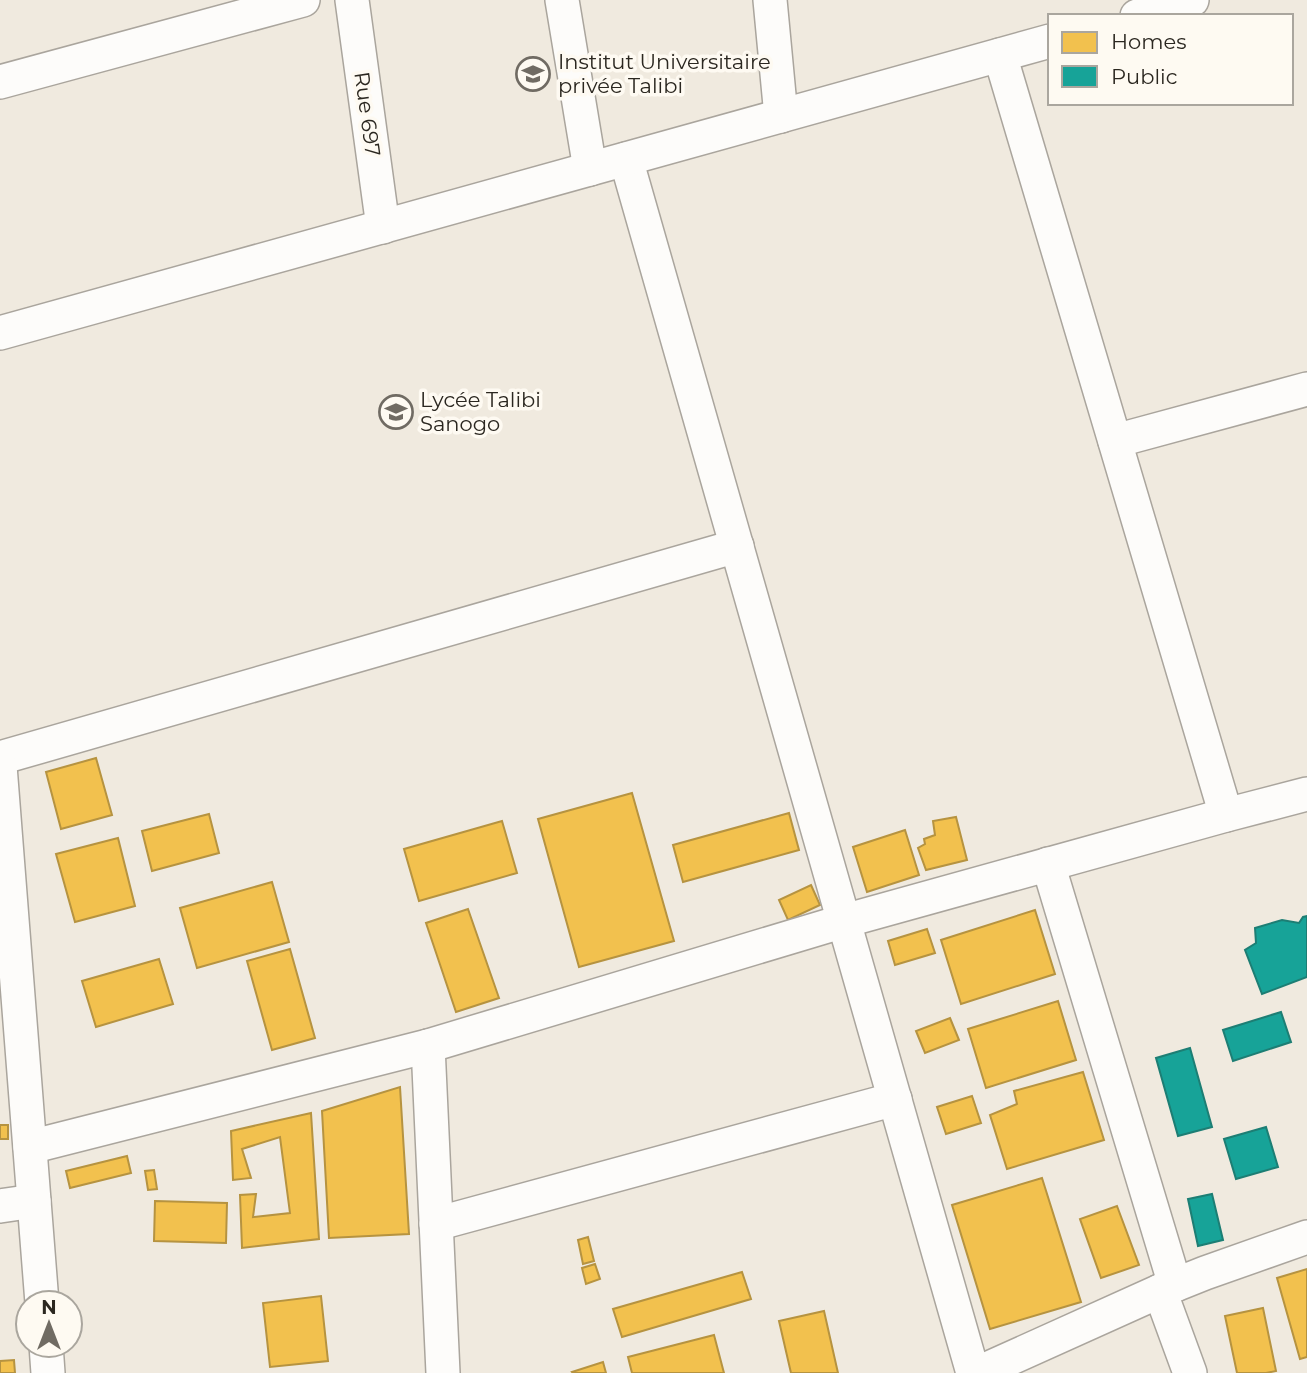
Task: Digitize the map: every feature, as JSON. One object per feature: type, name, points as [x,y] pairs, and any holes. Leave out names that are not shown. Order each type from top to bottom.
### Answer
[{"type":"street","points":[[0,82],[303,0]]},
{"type":"street","name":"Rue 697","points":[[352,0],[383,227]]},
{"type":"street","points":[[562,0],[590,169]]},
{"type":"street","points":[[770,0],[781,116]]},
{"type":"street","points":[[1144,14],[1192,0]]},
{"type":"street","points":[[0,333],[1048,42]]},
{"type":"street","points":[[1000,55],[1226,815]]},
{"type":"street","points":[[626,159],[976,1373],[1168,1288],[1307,1237]]},
{"type":"street","points":[[1115,441],[1307,389]]},
{"type":"street","points":[[0,758],[737,546]]},
{"type":"street","points":[[0,766],[41,1289]]},
{"type":"street","points":[[30,1147],[428,1046],[844,921],[1307,794]]},
{"type":"street","points":[[1048,864],[1190,1373]]},
{"type":"street","points":[[428,1046],[443,1373]]},
{"type":"street","points":[[436,1224],[895,1099]]},
{"type":"street","points":[[0,1206],[34,1201]]},
{"type":"building: Homes","points":[[96,758],[112,815],[61,829],[46,772]]},
{"type":"building: Homes","points":[[632,793],[674,941],[579,967],[538,819]]},
{"type":"building: Homes","points":[[789,813],[799,850],[683,882],[673,845]]},
{"type":"building: Homes","points":[[209,814],[219,853],[152,871],[142,831]]},
{"type":"building: Homes","points":[[956,817],[967,860],[926,870],[918,848],[925,844],[924,839],[935,835],[933,821]]},
{"type":"building: Homes","points":[[502,821],[517,873],[419,901],[404,849]]},
{"type":"building: Homes","points":[[905,830],[919,875],[867,892],[853,847]]},
{"type":"building: Homes","points":[[118,838],[135,906],[75,922],[56,854]]},
{"type":"building: Homes","points":[[272,882],[289,942],[197,968],[180,908]]},
{"type":"building: Homes","points":[[811,885],[820,905],[788,920],[779,900]]},
{"type":"building: Homes","points":[[468,909],[499,998],[456,1012],[426,923]]},
{"type":"building: Homes","points":[[1035,910],[1055,974],[961,1004],[941,940]]},
{"type":"building: Homes","points":[[927,929],[935,953],[895,965],[888,941]]},
{"type":"building: Homes","points":[[290,949],[315,1038],[272,1050],[247,961]]},
{"type":"building: Homes","points":[[159,959],[173,1004],[96,1027],[82,981]]},
{"type":"building: Homes","points":[[1058,1001],[1076,1060],[986,1088],[968,1029]]},
{"type":"building: Homes","points":[[950,1018],[959,1040],[925,1053],[916,1031]]},
{"type":"building: Homes","points":[[1083,1072],[1104,1140],[1007,1169],[990,1115],[1017,1104],[1014,1091]]},
{"type":"building: Homes","points":[[400,1087],[409,1234],[329,1238],[322,1111]]},
{"type":"building: Homes","points":[[972,1096],[981,1123],[946,1134],[937,1107]]},
{"type":"building: Homes","points":[[311,1113],[319,1239],[242,1248],[240,1195],[256,1194],[253,1217],[290,1213],[280,1137],[242,1149],[251,1178],[233,1180],[231,1131]]},
{"type":"building: Homes","points":[[0,1125],[8,1125],[8,1139],[0,1139]]},
{"type":"building: Homes","points":[[127,1156],[131,1173],[70,1188],[66,1171]]},
{"type":"building: Homes","points":[[154,1170],[157,1189],[148,1190],[145,1171]]},
{"type":"building: Homes","points":[[1042,1178],[1081,1302],[990,1329],[952,1205]]},
{"type":"building: Homes","points":[[155,1201],[227,1203],[226,1243],[154,1241]]},
{"type":"building: Homes","points":[[1117,1206],[1139,1265],[1101,1278],[1080,1219]]},
{"type":"building: Homes","points":[[588,1237],[594,1261],[583,1264],[578,1240]]},
{"type":"building: Homes","points":[[595,1264],[600,1279],[586,1284],[582,1268]]},
{"type":"building: Homes","points":[[1307,1269],[1307,1357],[1300,1359],[1277,1278]]},
{"type":"building: Homes","points":[[742,1272],[751,1299],[622,1337],[613,1309]]},
{"type":"building: Homes","points":[[321,1296],[328,1361],[270,1367],[263,1303]]},
{"type":"building: Homes","points":[[1263,1308],[1276,1371],[1237,1373],[1225,1316]]},
{"type":"building: Homes","points":[[824,1311],[838,1373],[791,1373],[779,1321]]},
{"type":"building: Homes","points":[[714,1335],[724,1373],[632,1373],[628,1357]]},
{"type":"building: Homes","points":[[14,1360],[15,1373],[0,1373],[0,1361]]},
{"type":"building: Homes","points":[[603,1362],[606,1373],[572,1372]]},
{"type":"building: Public","points":[[1307,916],[1307,977],[1262,994],[1245,950],[1256,943],[1255,928],[1282,920],[1299,923]]},
{"type":"building: Public","points":[[1281,1012],[1291,1042],[1233,1061],[1223,1030]]},
{"type":"building: Public","points":[[1190,1048],[1212,1127],[1178,1136],[1156,1058]]},
{"type":"building: Public","points":[[1266,1127],[1278,1167],[1236,1179],[1224,1139]]},
{"type":"building: Public","points":[[1212,1194],[1223,1240],[1198,1246],[1188,1199]]},
{"type":"place","name":"Institut Universitaire privée Talibi","points":[[533,74]]},
{"type":"place","name":"Lycée Talibi Sanogo","points":[[396,412]]}]
